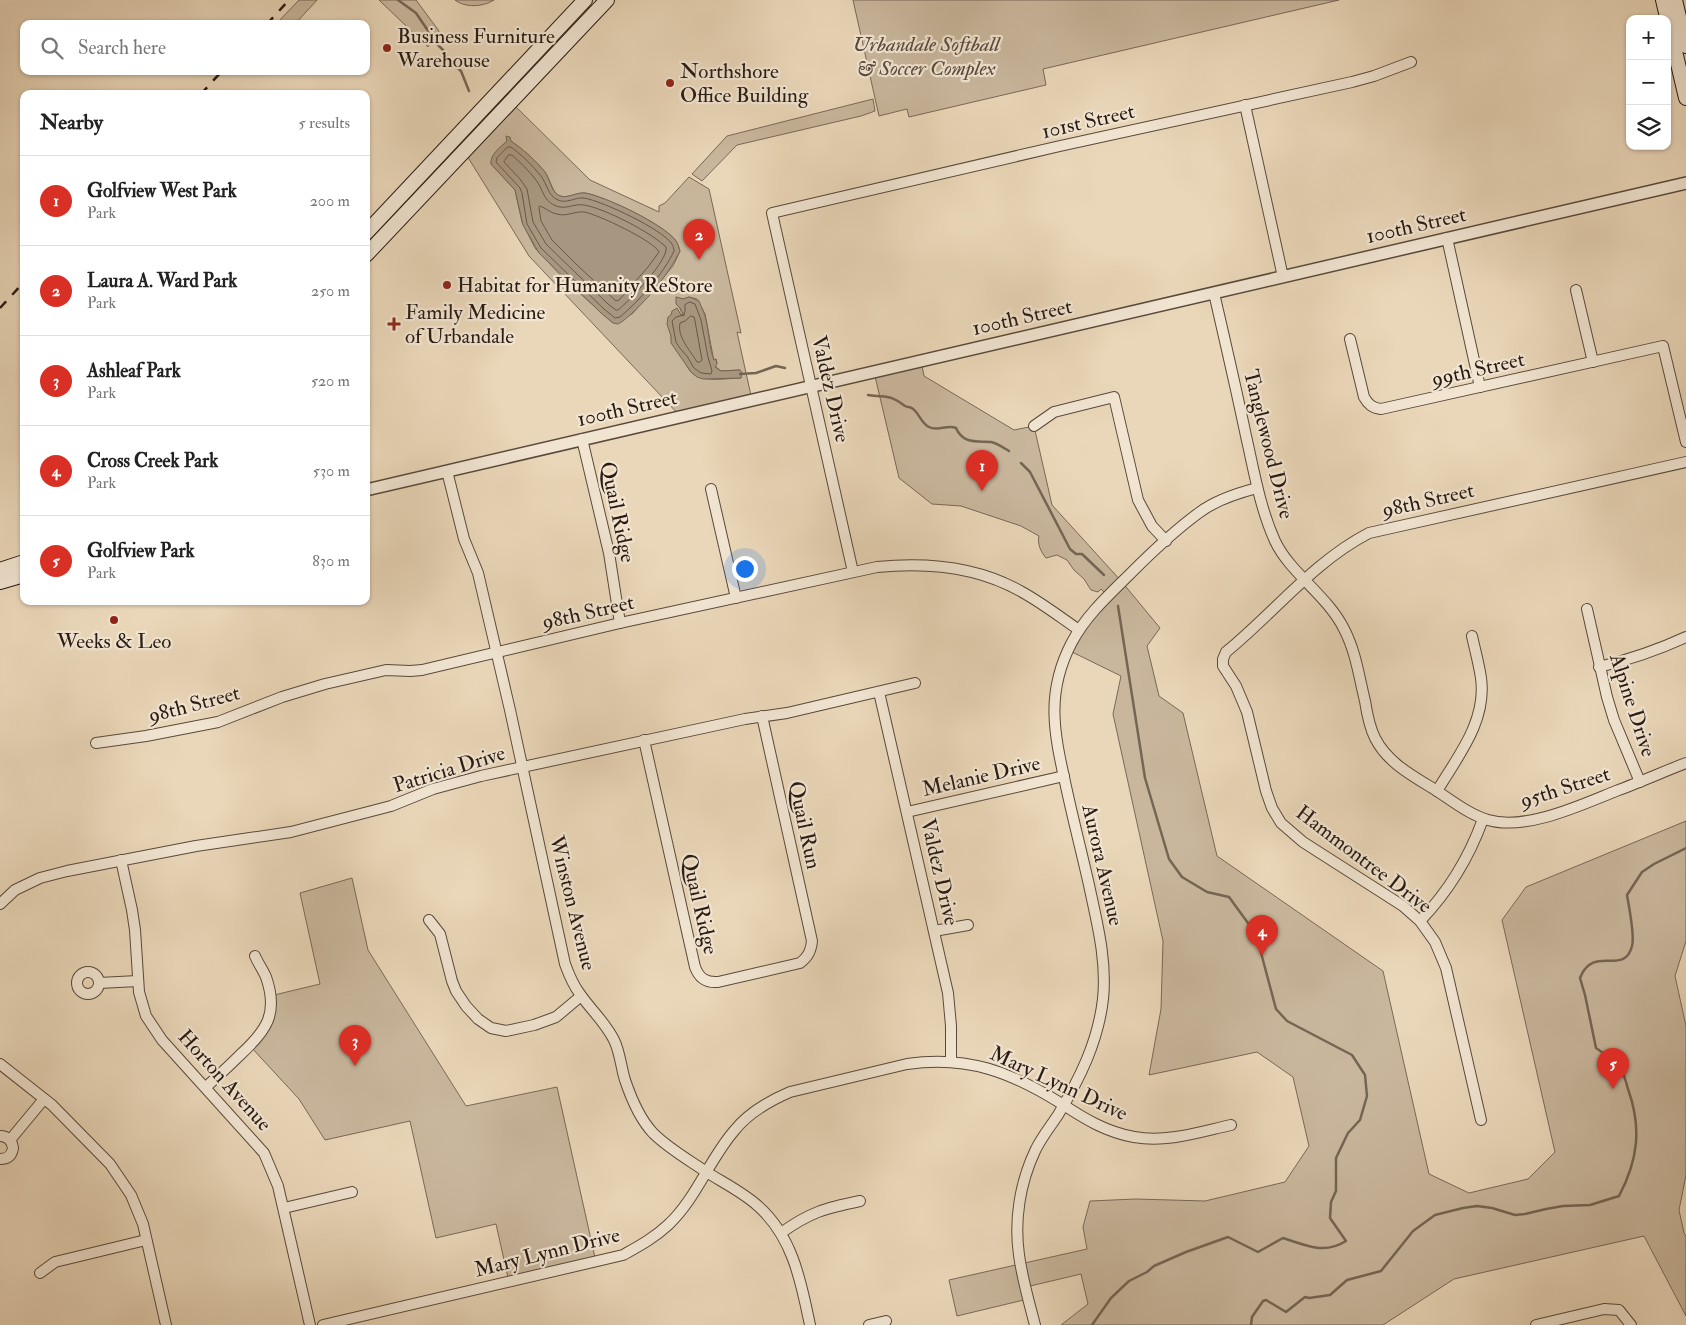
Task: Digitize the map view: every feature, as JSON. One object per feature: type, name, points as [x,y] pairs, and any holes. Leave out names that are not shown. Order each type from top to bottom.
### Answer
[{"type":"main road","points":[[370,229],[585,0]]},
{"type":"main road","points":[[370,251],[607,0]]},
{"type":"main road","points":[[1663,0],[1686,98]]},
{"type":"main road","points":[[1676,0],[1686,46]]},
{"type":"main road","points":[[0,570],[20,563]]},
{"type":"main road","points":[[0,582],[20,576]]},
{"type":"street","name":"101st Street","points":[[772,213],[1060,146],[1352,82],[1411,62]]},
{"type":"street","points":[[1245,105],[1283,277]]},
{"type":"street","name":"100th Street","points":[[370,489],[1686,183]]},
{"type":"street","name":"Valdez Drive","points":[[772,213],[854,572]]},
{"type":"street","points":[[1447,238],[1480,387]]},
{"type":"street","points":[[1576,290],[1592,362]]},
{"type":"street","name":"Tanglewood Drive","points":[[1214,293],[1257,488],[1268,525],[1276,543],[1290,562],[1335,613],[1350,640],[1374,737],[1395,764],[1474,815],[1484,819]]},
{"type":"street","name":"99th Street","points":[[1350,339],[1364,397],[1368,404],[1374,408],[1390,408],[1664,346],[1686,442]]},
{"type":"street","points":[[1034,426],[1054,412],[1114,397],[1138,500],[1149,522],[1166,541]]},
{"type":"street","name":"Quail Ridge","points":[[582,439],[609,553],[620,623]]},
{"type":"street","name":"98th Street","points":[[1223,660],[1226,652],[1305,579],[1348,544],[1369,533],[1686,462]]},
{"type":"street","name":"Winston Avenue","points":[[447,470],[464,539],[478,573],[565,964],[570,979],[581,996],[603,1022],[614,1040],[632,1098],[638,1112],[651,1131],[668,1147],[758,1205],[781,1233],[795,1262],[810,1325]]},
{"type":"street","name":"Aurora Avenue","points":[[1035,1325],[1018,1255],[1017,1224],[1023,1186],[1035,1151],[1086,1065],[1094,1043],[1103,998],[1104,970],[1102,943],[1056,742],[1054,708],[1062,666],[1072,642],[1091,614],[1143,561],[1201,511],[1231,496],[1257,488]]},
{"type":"street","points":[[711,489],[736,598]]},
{"type":"street","name":"98th Street","points":[[96,743],[146,736],[218,722],[282,697],[350,678],[386,670],[422,670],[620,623],[877,568],[935,565],[979,573],[1020,591],[1080,630]]},
{"type":"street","name":"Alpine Drive","points":[[1587,609],[1607,698],[1614,720],[1640,782]]},
{"type":"street","points":[[1437,790],[1474,729],[1480,709],[1482,679],[1472,636]]},
{"type":"street","points":[[1600,666],[1633,659],[1660,650],[1685,637]]},
{"type":"street","name":"Hammontree Drive","points":[[1223,660],[1224,666],[1236,686],[1247,712],[1266,791],[1272,808],[1282,823],[1302,842],[1403,906],[1420,921],[1435,942],[1446,968],[1481,1120]]},
{"type":"street","name":"Patricia Drive","points":[[0,904],[15,890],[40,878],[66,871],[196,846],[291,832],[391,806],[432,789],[522,767],[644,740],[762,716],[787,713],[915,682]]},
{"type":"street","name":"Valdez Drive","points":[[879,692],[948,992],[951,1026],[951,1062]]},
{"type":"street","name":"Quail Run","points":[[762,716],[812,941]]},
{"type":"street","name":"Quail Ridge","points":[[644,740],[697,974],[702,979],[711,982],[800,963],[809,953],[812,941]]},
{"type":"street","name":"95th Street","points":[[1484,819],[1506,823],[1523,822],[1561,812],[1686,762]]},
{"type":"street","name":"Melanie Drive","points":[[907,812],[1064,776]]},
{"type":"street","points":[[1420,921],[1448,888],[1462,866],[1484,819]]},
{"type":"street","name":"Horton Avenue","points":[[121,860],[133,917],[138,981],[143,1007],[151,1024],[162,1040],[264,1153],[278,1186],[284,1208],[310,1325]]},
{"type":"street","points":[[429,920],[440,934],[456,991],[478,1019],[491,1028],[506,1031],[534,1025],[556,1017],[581,996]]},
{"type":"street","points":[[934,931],[968,925]]},
{"type":"street","points":[[206,1087],[258,1038],[268,1020],[270,996],[266,977],[255,956]]},
{"type":"street","points":[[99,983],[138,981]]},
{"type":"street","name":"Mary Lynn Drive","points":[[323,1325],[622,1255],[647,1242],[668,1225],[698,1187],[734,1130],[754,1111],[778,1097],[807,1088],[907,1064],[951,1062],[977,1065],[995,1070],[1030,1085],[1101,1128],[1135,1138],[1155,1140],[1177,1138],[1231,1125]]},
{"type":"street","points":[[0,1064],[44,1099],[110,1164],[123,1181],[138,1209],[166,1325]]},
{"type":"street","points":[[10,1140],[44,1099]]},
{"type":"street","points":[[0,1136],[7,1137],[13,1144],[12,1152],[8,1158],[0,1159]]},
{"type":"street","points":[[284,1208],[352,1192]]},
{"type":"street","points":[[781,1233],[809,1214],[860,1201]]},
{"type":"street","points":[[40,1273],[55,1262],[146,1240]]},
{"type":"street","points":[[1536,1325],[1604,1309],[1619,1310],[1631,1325]]},
{"type":"street","points":[[868,1325],[886,1321]]},
{"type":"green space","points":[[299,0],[317,0],[299,20],[280,20]]},
{"type":"green space","points":[[379,0],[416,0],[439,31],[428,47]]},
{"type":"green space","points":[[455,0],[494,0],[474,6],[459,3]]},
{"type":"green space","name":"Urbandale Softball & Soccer Complex","points":[[853,0],[1339,0],[1043,69],[1046,85],[909,117],[907,109],[879,116]]},
{"type":"green space","points":[[873,99],[875,111],[861,116],[737,145],[702,181],[692,174],[727,136]]},
{"type":"green space","points":[[511,102],[590,180],[659,212],[659,206],[665,203],[689,177],[709,189],[741,333],[737,332],[752,400],[681,417],[529,256],[464,151]],"holes":[[[507,141],[516,144],[537,163],[545,172],[554,191],[558,195],[564,197],[585,193],[594,195],[634,212],[660,227],[676,241],[680,251],[673,266],[632,314],[613,323],[564,279],[535,248],[522,222],[515,190],[491,164],[494,154]],[[676,297],[697,299],[705,314],[713,356],[717,363],[715,366],[721,371],[740,370],[741,378],[707,379],[700,378],[690,371],[674,347],[671,338],[671,315],[679,313],[684,316]]]},
{"type":"green space","points":[[921,361],[924,376],[1014,430],[1034,426],[1052,505],[1122,582],[1160,628],[1147,646],[1159,696],[1183,713],[1217,856],[1383,971],[1429,1174],[1469,1193],[1528,1179],[1555,1152],[1502,920],[1526,887],[1686,821],[1686,941],[1675,976],[1686,1026],[1686,1175],[1679,1210],[1686,1236],[1686,1316],[1644,1236],[1454,1279],[1383,1325],[1061,1325],[1088,1304],[1081,1274],[1026,1287],[1028,1299],[957,1316],[949,1280],[1087,1249],[1083,1227],[1090,1201],[1136,1199],[1205,1201],[1285,1182],[1309,1146],[1293,1077],[1257,1052],[1149,1075],[1161,1009],[1163,941],[1113,714],[1121,676],[1068,650],[1108,596],[1101,589],[1098,592],[1091,590],[1067,560],[1057,555],[1046,558],[1040,548],[1039,536],[1021,526],[961,506],[932,504],[899,478],[874,372]]},
{"type":"green space","points":[[352,878],[368,950],[466,1106],[557,1087],[596,1262],[509,1282],[496,1224],[436,1238],[410,1121],[325,1140],[299,1099],[250,1046],[258,1038],[270,996],[320,984],[300,893]]},
{"type":"water","points":[[506,136],[510,137],[511,141],[529,155],[541,168],[558,195],[564,197],[585,193],[606,199],[647,219],[676,241],[680,251],[669,270],[640,306],[623,321],[618,324],[613,323],[539,253],[523,225],[515,190],[491,164],[494,154],[507,141]]},
{"type":"water","points":[[676,297],[683,299],[689,297],[699,301],[704,312],[712,355],[714,360],[716,359],[717,364],[715,367],[721,371],[740,370],[742,373],[741,378],[703,379],[697,377],[691,372],[671,343],[667,324],[668,317],[677,308],[681,315],[684,316],[676,304]]},
{"type":"waterway","points":[[398,0],[416,13],[437,44],[446,53],[447,59],[461,71],[469,91]]},
{"type":"waterway","points":[[740,374],[756,373],[776,366],[785,368]]},
{"type":"waterway","points":[[868,395],[888,397],[900,402],[915,411],[929,427],[936,429],[953,427],[956,428],[962,437],[970,441],[991,442],[1009,451]]},
{"type":"waterway","points":[[1021,463],[1030,472],[1070,549],[1076,554],[1082,554],[1104,575]]},
{"type":"waterway","points":[[1092,1325],[1111,1298],[1129,1281],[1147,1272],[1154,1266],[1228,1237],[1258,1252],[1283,1238],[1307,1246],[1322,1248],[1338,1245],[1346,1241],[1330,1218],[1331,1202],[1336,1191],[1336,1158],[1348,1133],[1360,1120],[1367,1096],[1365,1075],[1352,1055],[1287,1021],[1276,1009],[1256,934],[1229,897],[1207,892],[1182,877],[1169,859],[1145,778],[1118,606]]},
{"type":"waterway","points":[[1251,1325],[1252,1317],[1263,1301],[1266,1300],[1286,1312],[1305,1297],[1330,1295],[1347,1280],[1381,1271],[1413,1231],[1435,1215],[1477,1206],[1492,1208],[1515,1215],[1525,1214],[1563,1206],[1590,1205],[1619,1196],[1634,1157],[1636,1144],[1635,1117],[1625,1078],[1621,1070],[1612,1060],[1596,1048],[1580,978],[1586,968],[1595,962],[1619,960],[1629,954],[1633,936],[1627,895],[1642,872],[1686,848]]},
{"type":"railway","points":[[271,20],[289,0]]},
{"type":"railway","points":[[205,90],[218,75]]},
{"type":"railway","points":[[0,308],[20,286]]},
{"type":"place","name":"Business Furniture Warehouse","points":[[387,48]]},
{"type":"place","name":"Northshore Office Building","points":[[670,83]]},
{"type":"place","name":"Laura A. Ward Park","points":[[699,260]]},
{"type":"place","name":"Habitat for Humanity ReStore","points":[[447,285]]},
{"type":"place","name":"Family Medicine of Urbandale","points":[[394,324]]},
{"type":"place","name":"Golfview West Park","points":[[982,491]]},
{"type":"place","name":"Weeks & Leo","points":[[114,620]]},
{"type":"place","name":"Cross Creek Park","points":[[1262,956]]},
{"type":"place","name":"Ashleaf Park","points":[[355,1066]]},
{"type":"place","name":"Golfview Park","points":[[1613,1089]]}]
